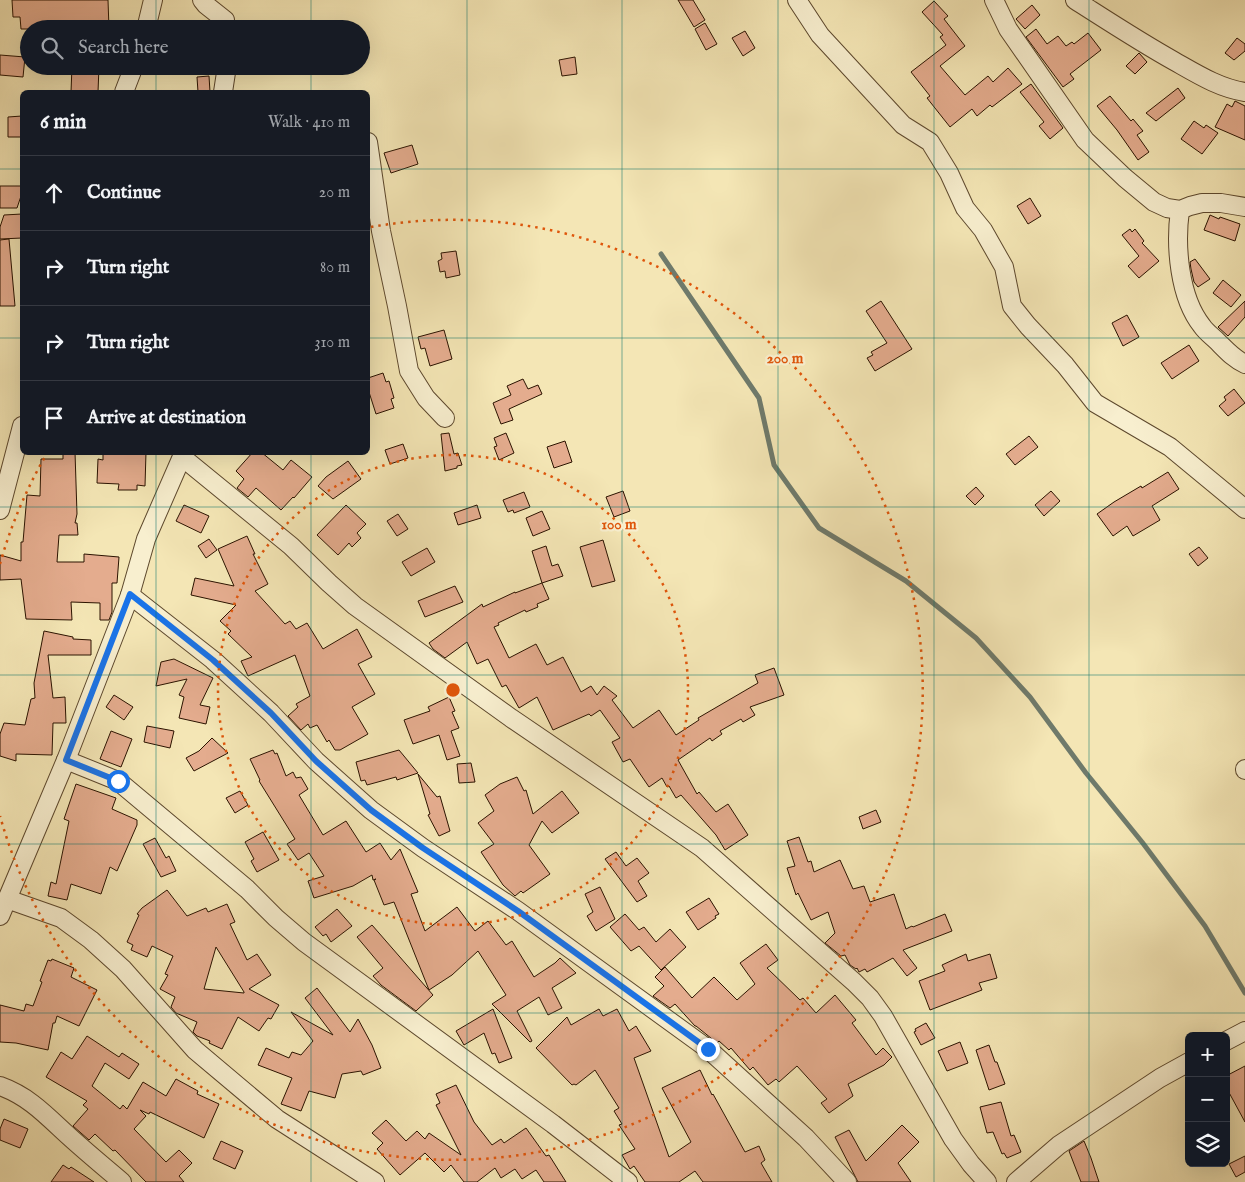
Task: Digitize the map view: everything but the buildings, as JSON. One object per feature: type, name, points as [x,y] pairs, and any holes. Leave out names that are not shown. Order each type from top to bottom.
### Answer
[{"type":"street","points":[[148,20],[153,0]]},
{"type":"street","points":[[202,0],[206,6],[225,20]]},
{"type":"street","points":[[797,0],[820,35],[904,125],[930,142],[949,173],[965,208],[983,230],[1004,267],[1012,306],[1065,365],[1095,403],[1170,448],[1245,509]]},
{"type":"street","points":[[994,0],[1008,29],[1086,140],[1124,178],[1154,202],[1167,208],[1180,210],[1202,204],[1245,207]]},
{"type":"street","points":[[1075,0],[1202,78],[1229,89],[1245,92]]},
{"type":"street","points":[[125,90],[131,75]]},
{"type":"street","points":[[223,90],[225,75]]},
{"type":"street","points":[[370,156],[381,231],[409,371],[426,398],[445,418]]},
{"type":"street","points":[[1180,210],[1179,265],[1188,302],[1201,326],[1236,360],[1245,364]]},
{"type":"street","points":[[0,510],[20,434]]},
{"type":"street","points":[[0,916],[66,760],[130,594],[146,539],[183,455],[291,546],[355,606],[511,718],[702,848],[854,982],[870,998],[883,1016],[953,1139],[987,1182]]},
{"type":"street","points":[[130,594],[213,660],[271,713],[316,761],[371,810],[423,848],[518,911],[708,1049],[806,1138],[847,1182]]},
{"type":"street","points":[[66,760],[118,781],[246,889],[304,942],[553,1124],[628,1182]]},
{"type":"street","points":[[7,899],[61,918],[91,940],[124,969],[194,1050],[277,1119],[375,1182]]},
{"type":"street","points":[[1230,1039],[1245,1031]]},
{"type":"street","points":[[1016,1182],[1058,1145],[1160,1078],[1185,1064]]},
{"type":"street","points":[[0,1086],[23,1096],[39,1108],[122,1182]]},
{"type":"waterway","points":[[661,254],[759,398],[774,465],[819,528],[906,581],[976,638],[1030,697],[1086,773],[1142,842],[1205,926],[1245,993]]},
{"type":"route","points":[[118,781],[66,760],[130,594],[213,660],[271,713],[316,761],[371,810],[423,848],[518,911],[708,1049]]}]
